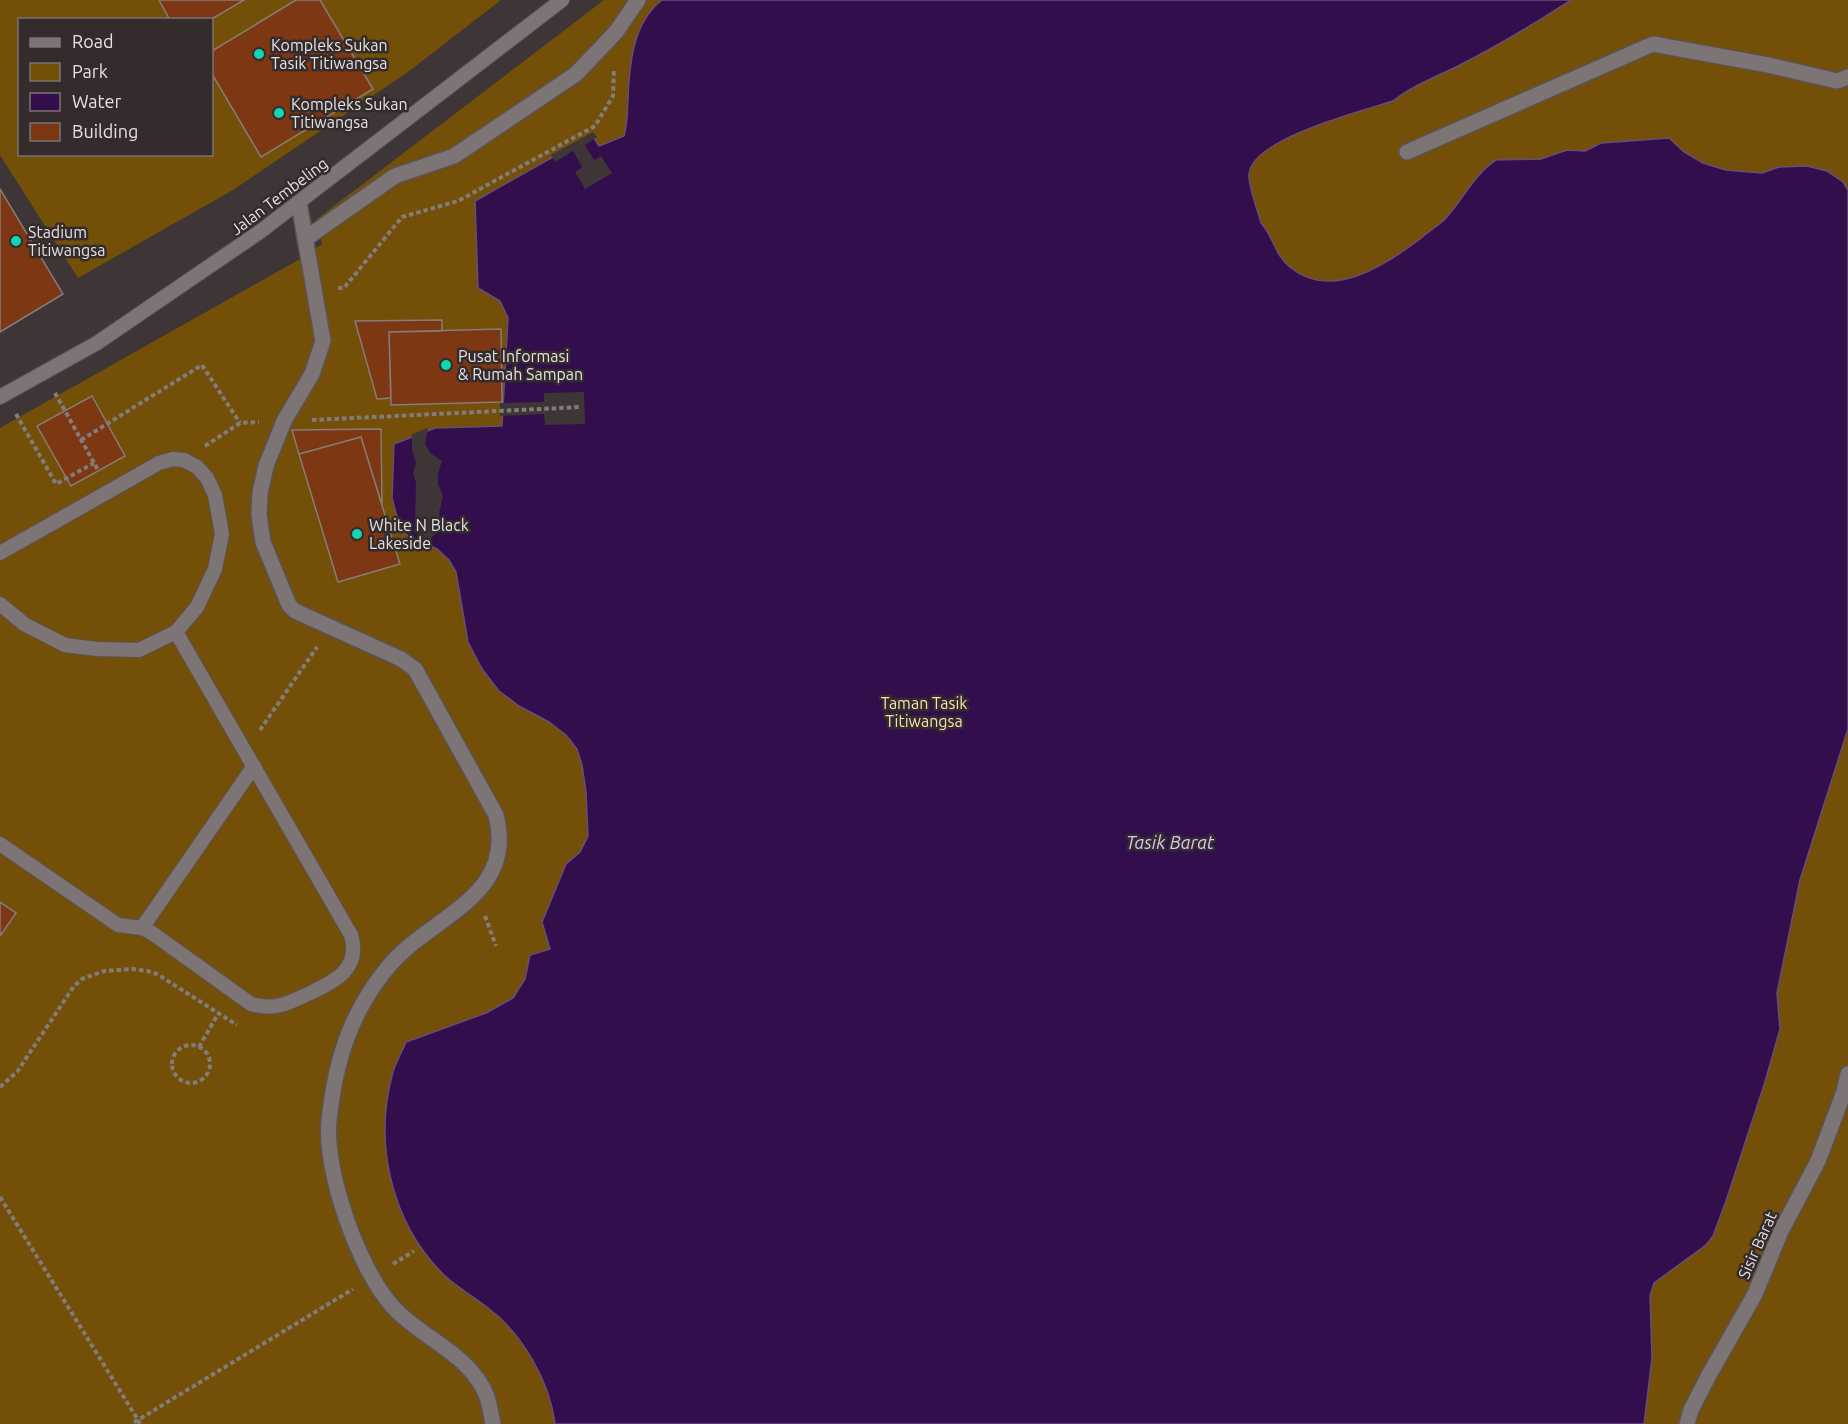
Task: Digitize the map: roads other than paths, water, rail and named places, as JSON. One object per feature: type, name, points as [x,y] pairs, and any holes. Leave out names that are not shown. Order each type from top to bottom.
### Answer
[{"type":"street","points":[[305,239],[395,177],[454,156],[576,74],[616,32],[638,0]]},
{"type":"street","points":[[1407,152],[1653,44],[1768,65],[1837,81],[1848,78]]},
{"type":"street","points":[[298,203],[323,341],[312,374],[284,421],[266,466],[260,493],[259,514],[263,542],[289,605],[295,611],[402,659],[416,669],[496,815],[500,839],[496,864],[480,889],[403,951],[376,983],[358,1012],[346,1037],[333,1092],[329,1124],[330,1155],[346,1217],[372,1277],[393,1307],[452,1353],[473,1373],[487,1397],[493,1424]]},
{"type":"street","name":"Sisir Barat","points":[[1687,1424],[1691,1410],[1755,1293],[1781,1231],[1818,1161],[1844,1092],[1848,1074]]},
{"type":"lane","name":"Jalan Tembeling","points":[[0,397],[97,343],[261,231],[562,0]]},
{"type":"lane","points":[[0,553],[159,463],[173,459],[184,460],[197,467],[207,478],[215,495],[222,534],[215,569],[196,608],[176,632],[139,650],[97,649],[65,645],[24,624],[0,604]]},
{"type":"lane","points":[[0,844],[118,925],[142,928],[162,939],[251,1004],[264,1007],[288,1003],[334,982],[344,973],[354,954],[351,935],[176,632]]},
{"type":"lane","points":[[142,928],[254,766]]},
{"type":"water","name":"Tasik Barat","points":[[662,0],[1571,0],[1501,43],[1417,86],[1393,101],[1335,119],[1288,138],[1269,149],[1255,161],[1249,174],[1252,192],[1261,223],[1277,251],[1291,268],[1307,277],[1324,281],[1341,280],[1358,275],[1392,259],[1407,249],[1445,219],[1481,172],[1496,160],[1541,159],[1567,150],[1585,151],[1601,143],[1669,138],[1684,152],[1703,163],[1726,170],[1762,173],[1779,167],[1807,166],[1827,171],[1843,182],[1848,190],[1848,729],[1800,880],[1777,993],[1780,1029],[1726,1201],[1713,1236],[1706,1245],[1654,1283],[1650,1296],[1652,1358],[1644,1424],[555,1424],[541,1375],[523,1345],[500,1318],[449,1280],[426,1254],[399,1206],[386,1153],[387,1099],[394,1068],[406,1042],[486,1013],[513,998],[525,979],[530,955],[550,949],[542,922],[566,864],[580,852],[588,836],[586,792],[577,749],[566,735],[549,722],[519,706],[499,691],[482,669],[468,642],[456,572],[449,560],[437,549],[401,532],[392,498],[394,444],[435,428],[502,426],[508,318],[500,301],[478,288],[475,201],[592,135],[599,146],[624,136],[635,45],[645,20]]},
{"type":"place","name":"Kompleks Sukan Tasik Titiwangsa","points":[[259,54]]},
{"type":"place","name":"Kompleks Sukan Titiwangsa","points":[[279,113]]},
{"type":"place","name":"Stadium Titiwangsa","points":[[16,241]]},
{"type":"place","name":"Pusat Informasi & Rumah Sampan","points":[[446,365]]},
{"type":"place","name":"White N Black Lakeside","points":[[357,534]]},
{"type":"park label","name":"Taman Tasik Titiwangsa","points":[[924,712]]}]
